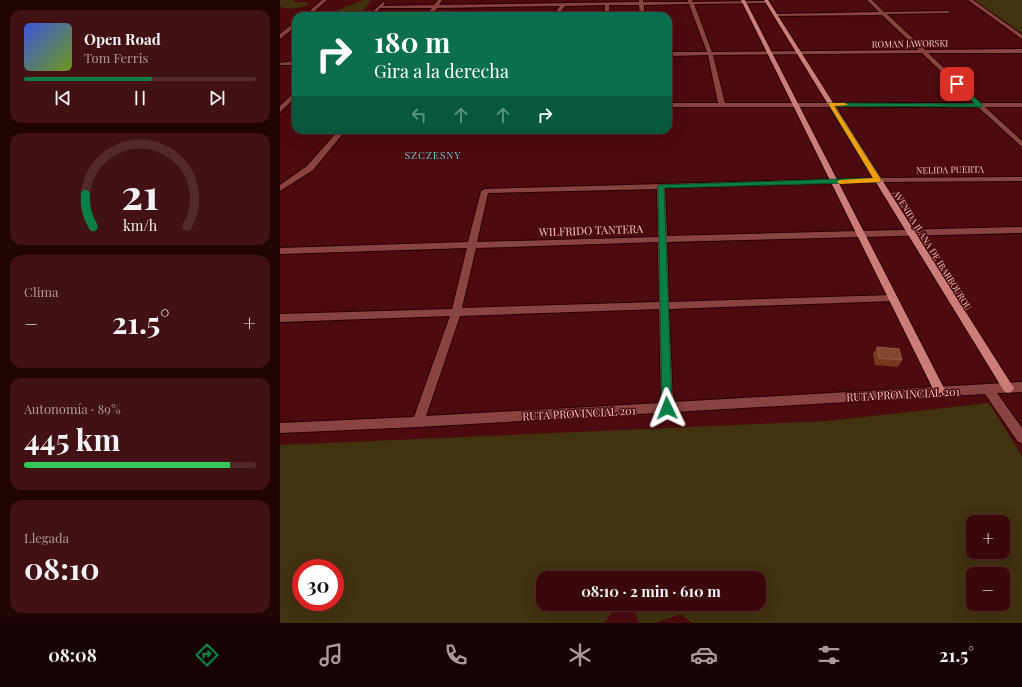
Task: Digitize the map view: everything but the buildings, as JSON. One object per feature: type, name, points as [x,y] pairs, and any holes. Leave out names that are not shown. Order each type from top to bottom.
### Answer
[{"type":"main road","points":[[744,1],[940,392]]},
{"type":"main road","name":"AVENIDA JUANA DE IBARBOUROU","points":[[767,1],[830,105],[912,233],[1008,388]]},
{"type":"street","points":[[311,12],[325,0]]},
{"type":"street","points":[[374,12],[385,0]]},
{"type":"street","points":[[431,12],[440,0]]},
{"type":"street","points":[[485,9],[489,0]]},
{"type":"street","points":[[536,8],[540,0]]},
{"type":"street","points":[[869,0],[1022,145]]},
{"type":"street","points":[[970,0],[1022,37]]},
{"type":"street","points":[[379,7],[485,9],[536,8],[563,5],[608,5],[641,2],[767,1]]},
{"type":"street","points":[[641,2],[642,12]]},
{"type":"street","points":[[691,2],[710,54],[722,105]]},
{"type":"street","points":[[558,12],[563,5]]},
{"type":"street","points":[[607,12],[608,5]]},
{"type":"street","points":[[775,15],[948,12]]},
{"type":"street","points":[[280,37],[292,27]]},
{"type":"street","name":"ROMAN JAWORSKI","points":[[672,54],[1022,51]]},
{"type":"street","points":[[281,64],[292,63]]},
{"type":"street","points":[[280,110],[292,97]]},
{"type":"street","points":[[672,106],[1022,105]]},
{"type":"street","points":[[280,189],[310,168],[340,134]]},
{"type":"street","name":"NELIDA PUERTA","points":[[472,246],[485,191],[878,180],[1022,179]]},
{"type":"street","points":[[661,186],[667,408]]},
{"type":"street","name":"WILFRIDO TANTERA","points":[[280,251],[860,233],[1022,230]]},
{"type":"street","points":[[418,422],[456,313],[472,246]]},
{"type":"street","points":[[280,318],[893,298]]},
{"type":"street","name":"RUTA PROVINCIAL 201","points":[[280,428],[418,422],[1022,387]]},
{"type":"street","points":[[988,389],[1022,438]]},
{"type":"shaded area","points":[[280,0],[294,0],[294,2],[305,2],[309,4],[298,8],[283,8],[280,7]]},
{"type":"shaded area","points":[[363,0],[371,0],[363,12],[333,12]]},
{"type":"shaded area","points":[[972,0],[1022,0],[1022,35]]},
{"type":"shaded area","points":[[989,403],[1022,456],[1022,623],[692,623],[681,614],[655,623],[639,623],[635,611],[766,611],[766,571],[536,571],[536,611],[613,611],[604,623],[280,623],[280,445],[827,421]]},
{"type":"slow traffic","points":[[840,182],[878,180],[830,105],[845,105]]},
{"type":"district","name":"SZCZESNY","points":[[433,155]]},
{"type":"route","points":[[667,408],[661,186],[878,180],[830,105],[980,106],[957,84]]}]
